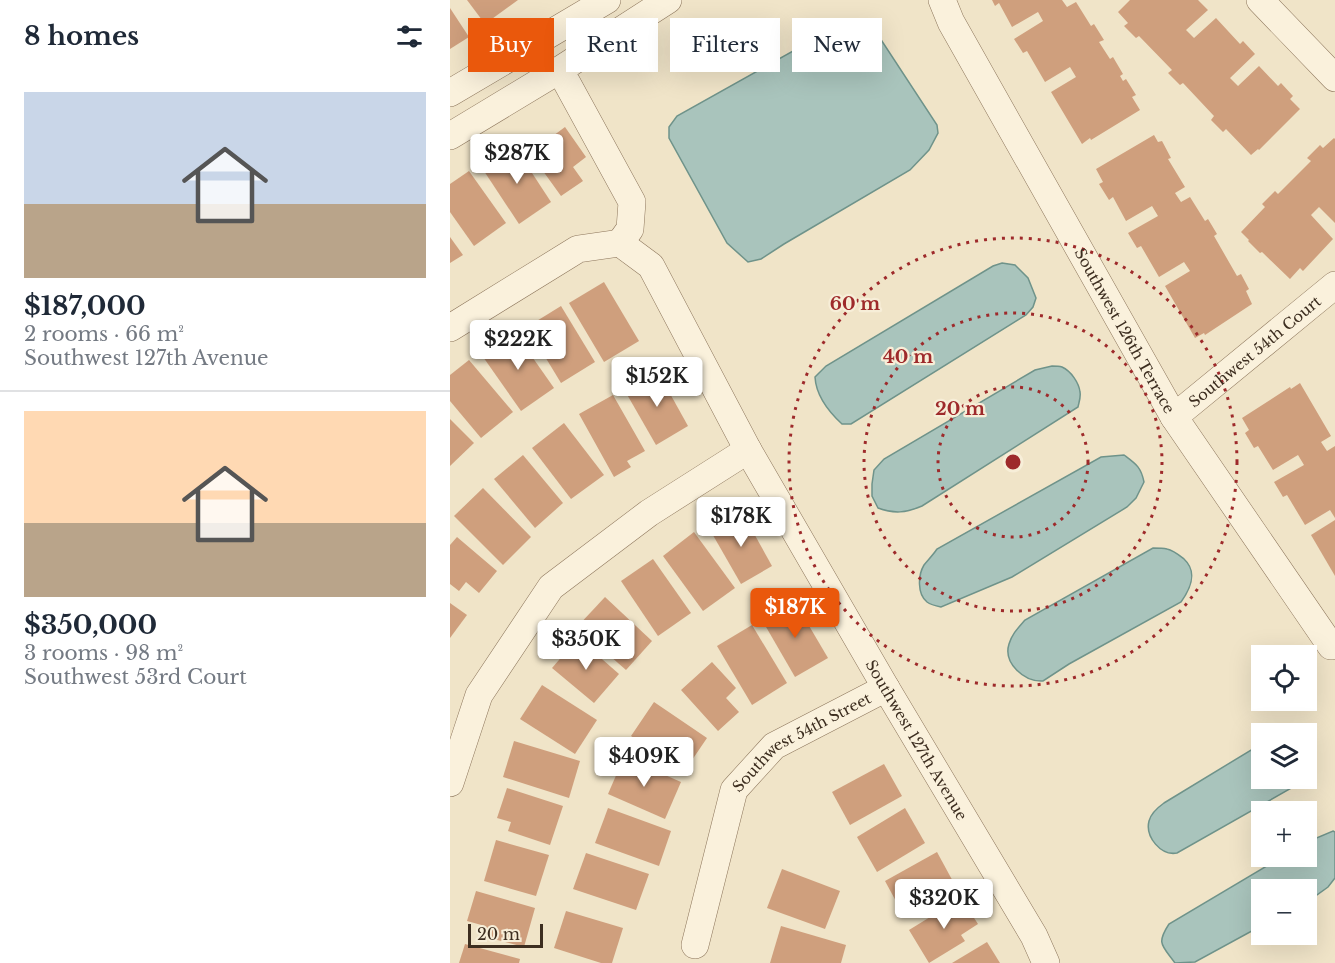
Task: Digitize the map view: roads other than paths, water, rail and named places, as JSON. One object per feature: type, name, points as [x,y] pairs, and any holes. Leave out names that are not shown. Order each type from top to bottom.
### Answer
[{"type":"street","points":[[450,93],[607,0]]},
{"type":"street","points":[[450,136],[561,69],[668,0]]},
{"type":"street","name":"Southwest 126th Terrace","points":[[942,0],[951,22],[1174,417],[1333,645]]},
{"type":"street","points":[[1276,6],[1335,78]]},
{"type":"street","points":[[450,328],[578,249],[620,243],[630,229],[632,202],[567,83]]},
{"type":"street","name":"Southwest 127th Avenue","points":[[620,243],[651,266],[748,450],[1034,936],[1046,963]]},
{"type":"street","name":"Southwest 54th Court","points":[[1174,417],[1335,285]]},
{"type":"street","points":[[450,783],[479,695],[551,587],[648,513],[748,450]]},
{"type":"street","name":"Southwest 54th Street","points":[[695,945],[734,790],[774,746],[886,688]]},
{"type":"water","points":[[882,41],[937,125],[938,133],[929,150],[910,170],[761,259],[748,262],[727,243],[669,138],[669,127],[677,116],[756,72],[780,72],[780,58],[792,52],[792,72],[882,72]]},
{"type":"water","points":[[1002,263],[1015,265],[1028,278],[1036,298],[1033,307],[1026,315],[851,424],[842,424],[828,409],[818,390],[815,377],[826,366],[993,266]]},
{"type":"water","points":[[1052,366],[1062,367],[1074,378],[1080,392],[1078,407],[922,506],[900,512],[878,508],[872,496],[872,484],[874,470],[884,459],[1035,370]]},
{"type":"water","points":[[1124,455],[1137,466],[1144,482],[1136,498],[1127,507],[1012,577],[941,607],[930,604],[924,599],[920,589],[921,574],[924,565],[937,549],[1101,457]]},
{"type":"water","points":[[1153,548],[1171,550],[1184,559],[1191,569],[1192,580],[1181,602],[1069,664],[1043,681],[1029,678],[1017,670],[1009,658],[1009,644],[1025,620]]},
{"type":"water","points":[[1251,750],[1251,789],[1290,789],[1269,801],[1251,801],[1251,811],[1177,853],[1165,852],[1149,833],[1150,818],[1164,803]]},
{"type":"water","points":[[1335,832],[1335,878],[1328,887],[1317,895],[1317,879],[1251,879],[1251,931],[1195,962],[1175,963],[1162,944],[1169,924],[1265,867],[1317,867],[1317,838]]}]
